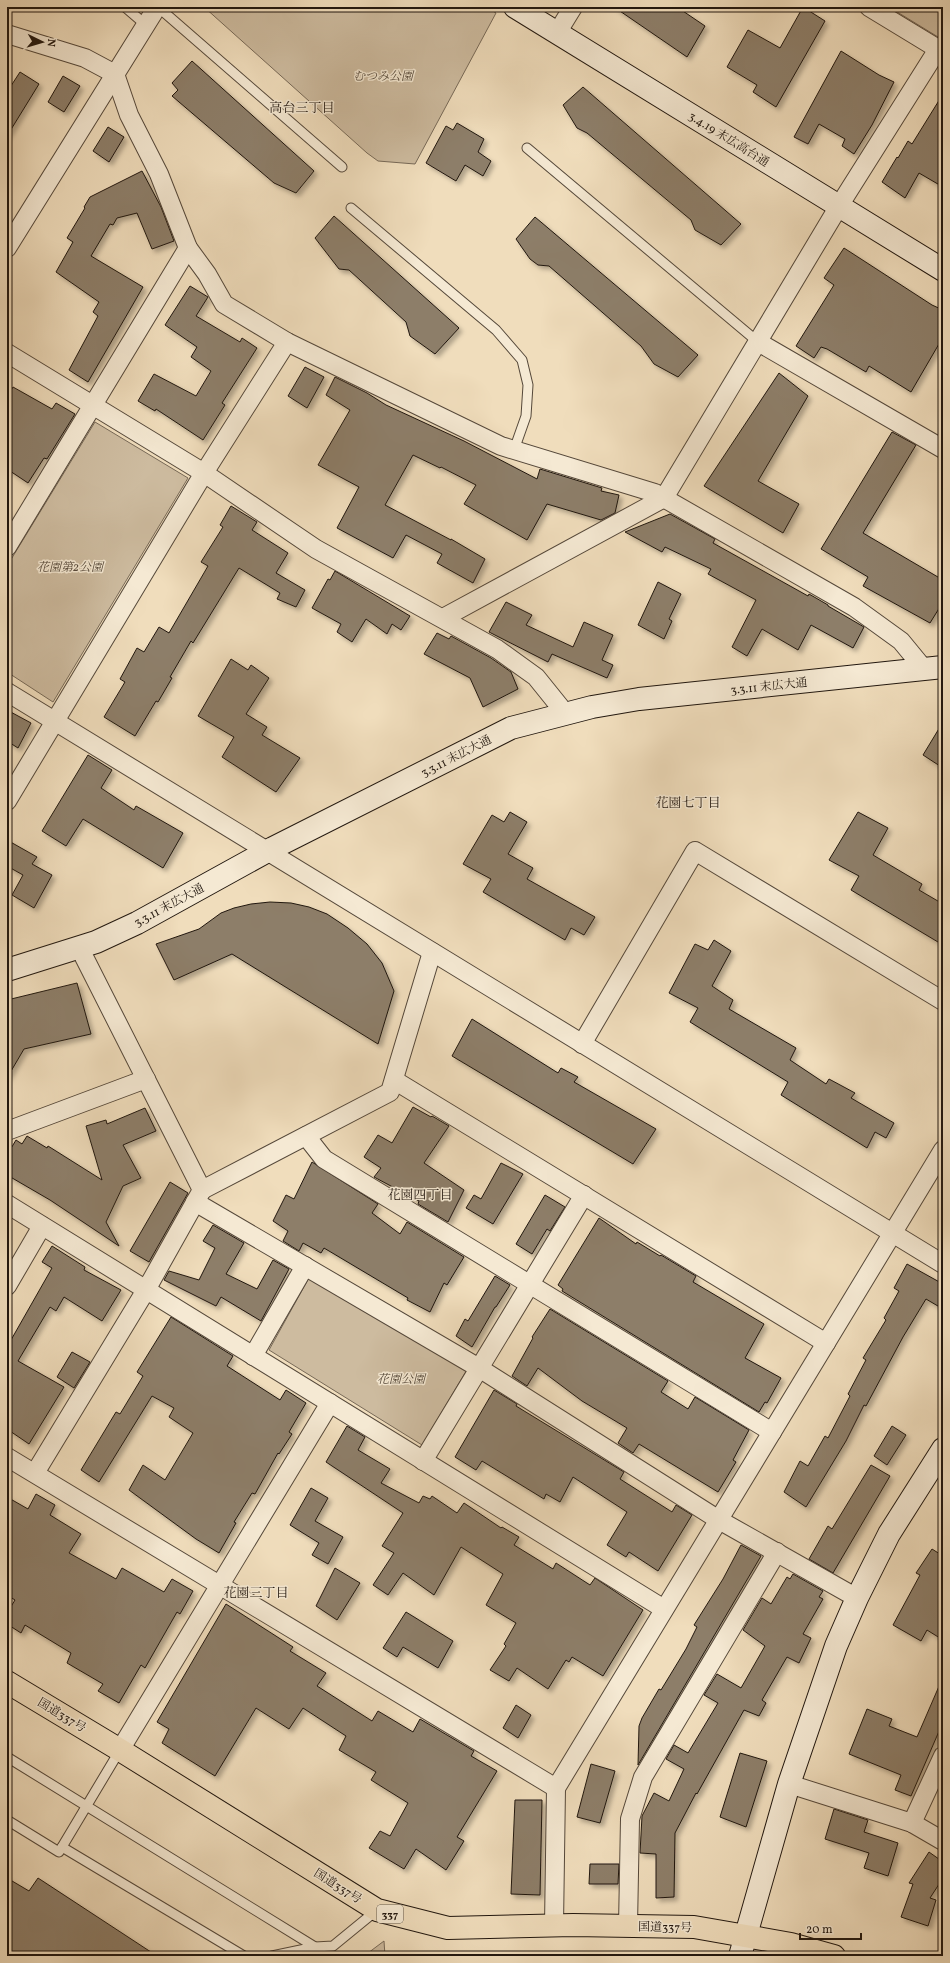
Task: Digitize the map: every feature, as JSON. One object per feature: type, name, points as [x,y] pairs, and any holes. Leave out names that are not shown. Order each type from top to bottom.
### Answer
[{"type":"highway","name":"国道337号","points":[[7,1682],[120,1750],[377,1910],[448,1928],[554,1926],[694,1927],[743,1946],[791,1944],[834,1956]]},
{"type":"street","points":[[7,248],[157,7]]},
{"type":"street","name":"3.4.19 末広高台通","points":[[515,7],[943,270]]},
{"type":"street","points":[[557,33],[573,7]]},
{"type":"street","points":[[443,618],[664,498],[839,206],[940,50],[869,7]]},
{"type":"street","points":[[7,34],[85,58],[115,74],[129,115],[159,174],[188,248],[207,274],[224,304],[287,342],[501,446],[655,493],[854,607],[901,641],[934,668]]},
{"type":"street","points":[[7,547],[94,406],[188,248]]},
{"type":"street","points":[[7,801],[56,722],[204,473],[287,342]]},
{"type":"street","points":[[758,342],[943,449]]},
{"type":"street","points":[[7,353],[204,473],[316,549],[497,649],[536,677],[565,713]]},
{"type":"street","name":"3.3.11 末広大通","points":[[7,970],[96,942],[137,923],[267,852],[511,728],[565,713],[639,699],[934,668]]},
{"type":"street","points":[[7,692],[943,1264]]},
{"type":"street","points":[[582,1044],[695,851],[943,1001]]},
{"type":"street","points":[[79,947],[146,1079],[198,1196],[305,1266],[479,1368],[719,1520],[856,1598]]},
{"type":"street","points":[[35,1473],[146,1290],[198,1196],[306,1136],[390,1092],[432,952]]},
{"type":"street","points":[[7,1131],[146,1079]]},
{"type":"street","points":[[394,1080],[826,1342]]},
{"type":"street","points":[[306,1136],[324,1159],[772,1432]]},
{"type":"street","points":[[554,1926],[556,1788],[943,1150]]},
{"type":"street","points":[[424,1461],[584,1195]]},
{"type":"street","points":[[7,1204],[664,1609]]},
{"type":"street","points":[[7,1286],[42,1226]]},
{"type":"street","points":[[253,1356],[305,1266]]},
{"type":"street","points":[[120,1750],[330,1403]]},
{"type":"street","points":[[743,1946],[790,1784],[836,1646],[856,1598],[889,1534],[943,1449]]},
{"type":"street","points":[[7,1457],[556,1788]]},
{"type":"street","points":[[628,1926],[630,1819],[643,1778],[777,1552]]},
{"type":"street","points":[[912,1823],[943,1756]]},
{"type":"street","points":[[790,1784],[912,1823],[943,1841]]},
{"type":"lane","points":[[125,7],[146,25]]},
{"type":"lane","points":[[157,7],[342,167]]},
{"type":"lane","points":[[527,148],[758,342]]},
{"type":"lane","points":[[351,208],[496,330],[522,360],[528,385],[526,416],[514,450]]},
{"type":"lane","points":[[7,1820],[59,1852],[120,1750]]},
{"type":"lane","points":[[7,1757],[315,1947]]},
{"type":"lane","points":[[62,1847],[244,1956]]},
{"type":"lane","points":[[272,1956],[315,1947],[333,1946],[377,1910]]},
{"type":"green space","name":"むつみ公園","points":[[204,7],[486,7],[496,13],[415,164],[378,161],[367,153]]},
{"type":"green space","points":[[889,7],[943,7],[943,40]]},
{"type":"green space","name":"花園第2公園","points":[[95,422],[188,478],[53,702],[7,672],[7,566]]},
{"type":"green space","name":"花園公園","points":[[310,1276],[468,1368],[422,1445],[269,1350]]},
{"type":"green space","points":[[384,1941],[385,1956],[364,1956]]},
{"type":"building","points":[[614,7],[677,7],[705,26],[687,57]]},
{"type":"building","points":[[803,7],[825,21],[776,107],[753,92],[757,85],[727,67],[748,30],[780,48]]},
{"type":"building","points":[[841,51],[879,75],[894,82],[872,125],[854,154],[842,146],[845,139],[819,124],[808,144],[794,137]]},
{"type":"building","points":[[192,61],[314,171],[296,193],[274,183],[172,96],[178,90],[172,83]]},
{"type":"building","points":[[20,72],[39,84],[7,136],[7,92]]},
{"type":"building","points":[[63,76],[80,86],[64,112],[48,102]]},
{"type":"building","points":[[583,87],[741,224],[721,245],[695,230],[691,220],[587,133],[577,128],[563,105]]},
{"type":"building","points":[[943,94],[943,187],[919,173],[905,198],[882,182],[908,141],[912,144]]},
{"type":"building","points":[[457,123],[484,139],[478,152],[491,161],[483,176],[465,165],[456,181],[426,163],[446,126],[453,130]]},
{"type":"building","points":[[108,127],[124,137],[109,162],[93,151]]},
{"type":"building","points":[[142,171],[161,207],[174,241],[152,249],[137,213],[117,218],[113,225],[110,224],[91,256],[143,287],[88,382],[69,370],[98,316],[93,312],[99,302],[56,272],[73,242],[67,238],[90,197]]},
{"type":"building","points":[[334,216],[459,328],[435,354],[410,336],[406,322],[349,270],[339,269],[315,238]]},
{"type":"building","points":[[535,217],[698,355],[678,377],[654,364],[641,346],[549,266],[538,265],[530,259],[516,239]]},
{"type":"building","points":[[844,248],[932,305],[943,310],[943,337],[911,392],[869,366],[866,372],[827,349],[821,347],[814,358],[796,346],[834,285],[824,278]]},
{"type":"building","points":[[190,286],[208,297],[196,316],[240,342],[242,338],[257,348],[222,403],[225,405],[203,440],[156,409],[155,411],[138,401],[154,374],[196,396],[211,371],[191,357],[197,347],[165,325]]},
{"type":"building","points":[[305,367],[324,377],[307,408],[288,396]]},
{"type":"building","points":[[779,373],[808,396],[758,481],[799,504],[783,533],[704,486]]},
{"type":"building","points":[[335,377],[367,393],[386,405],[464,441],[537,479],[540,469],[602,488],[601,491],[619,495],[615,513],[601,520],[547,504],[527,540],[464,504],[476,485],[441,467],[440,468],[413,455],[385,505],[451,539],[485,559],[473,583],[437,563],[442,554],[406,535],[393,558],[337,528],[359,487],[318,465],[350,410],[326,395]]},
{"type":"building","points":[[13,387],[52,409],[56,403],[75,414],[47,459],[44,458],[28,483],[7,469],[7,397]]},
{"type":"building","points":[[892,432],[916,445],[863,533],[943,580],[943,602],[930,623],[863,586],[868,577],[821,549]]},
{"type":"building","points":[[231,506],[257,522],[252,530],[288,553],[276,573],[305,590],[296,607],[277,599],[280,593],[239,568],[193,643],[191,641],[170,677],[172,678],[158,702],[156,701],[135,736],[104,717],[125,682],[120,679],[137,648],[144,652],[159,627],[169,633],[208,566],[201,562],[223,527],[220,525]]},
{"type":"building","points":[[670,514],[715,539],[713,543],[808,596],[809,594],[864,627],[853,648],[811,625],[798,650],[762,629],[747,656],[732,647],[756,600],[708,574],[711,569],[665,547],[662,552],[625,532]]},
{"type":"building","points":[[335,571],[410,616],[401,630],[392,624],[387,634],[366,619],[352,642],[337,632],[341,624],[312,608],[328,579],[330,580]]},
{"type":"building","points":[[658,582],[681,594],[669,619],[672,621],[664,639],[638,625]]},
{"type":"building","points":[[506,602],[532,615],[526,625],[573,647],[584,622],[613,635],[602,660],[613,665],[607,678],[552,654],[548,662],[489,632]]},
{"type":"building","points":[[437,633],[449,639],[451,636],[491,658],[511,672],[518,689],[483,707],[470,678],[424,654]]},
{"type":"building","points":[[231,659],[248,670],[251,665],[269,678],[246,714],[267,727],[262,735],[300,758],[276,792],[222,757],[234,737],[198,716]]},
{"type":"building","points":[[7,710],[31,723],[18,748],[7,741]]},
{"type":"building","points":[[943,722],[943,768],[923,755]]},
{"type":"building","points":[[88,755],[112,770],[101,788],[134,810],[136,806],[183,833],[163,868],[83,819],[66,846],[42,831]]},
{"type":"building","points":[[510,812],[527,822],[508,854],[533,868],[527,879],[595,917],[584,935],[571,928],[565,940],[483,892],[491,879],[463,864],[492,815],[504,822]]},
{"type":"building","points":[[858,812],[888,828],[873,855],[922,884],[919,890],[943,904],[943,945],[851,890],[859,876],[829,860]]},
{"type":"building","points":[[7,840],[37,857],[32,864],[52,875],[34,908],[12,895],[23,875],[7,866]]},
{"type":"building","points":[[270,902],[291,903],[309,907],[327,914],[348,928],[367,944],[382,963],[394,991],[378,1044],[232,954],[174,980],[156,944],[199,929],[221,913],[234,908]]},
{"type":"building","points":[[714,940],[731,951],[712,986],[733,1000],[729,1009],[796,1048],[790,1060],[826,1084],[829,1079],[855,1093],[851,1098],[894,1123],[886,1138],[875,1132],[867,1148],[781,1095],[788,1082],[690,1022],[698,1008],[669,993],[695,944],[708,950]]},
{"type":"building","points":[[77,983],[91,1034],[24,1049],[7,1078],[7,1000]]},
{"type":"building","points":[[472,1019],[558,1073],[561,1068],[578,1077],[574,1082],[656,1129],[633,1164],[452,1056]]},
{"type":"building","points":[[413,1107],[449,1126],[424,1163],[464,1190],[448,1222],[418,1204],[419,1201],[374,1177],[381,1168],[364,1157],[378,1135],[392,1143]]},
{"type":"building","points":[[145,1108],[156,1131],[123,1145],[141,1178],[123,1186],[106,1222],[119,1246],[50,1200],[7,1175],[7,1155],[16,1140],[22,1144],[27,1136],[47,1148],[48,1146],[102,1180],[86,1126],[106,1120],[107,1124]]},
{"type":"building","points":[[312,1162],[378,1204],[372,1213],[400,1234],[407,1222],[464,1257],[447,1285],[444,1283],[430,1312],[407,1300],[408,1298],[324,1248],[321,1253],[303,1243],[299,1251],[283,1241],[288,1231],[273,1221],[286,1195],[294,1199]]},
{"type":"building","points":[[501,1163],[523,1174],[493,1224],[466,1208],[474,1195],[481,1199]]},
{"type":"building","points":[[170,1182],[188,1193],[149,1262],[130,1251]]},
{"type":"building","points":[[545,1195],[565,1207],[550,1231],[547,1229],[532,1254],[516,1244]]},
{"type":"building","points":[[599,1218],[636,1244],[637,1242],[696,1276],[693,1282],[764,1324],[745,1358],[781,1378],[767,1403],[765,1402],[759,1412],[562,1291],[563,1289],[558,1285]]},
{"type":"building","points":[[213,1225],[244,1243],[226,1274],[257,1289],[273,1260],[289,1269],[261,1321],[221,1297],[216,1306],[164,1280],[169,1271],[199,1280],[215,1248],[203,1241]]},
{"type":"building","points":[[52,1246],[85,1267],[84,1270],[121,1290],[102,1321],[64,1297],[56,1311],[50,1307],[18,1361],[64,1387],[29,1444],[7,1429],[7,1347],[52,1268],[42,1262]]},
{"type":"building","points":[[907,1264],[943,1284],[943,1309],[926,1299],[903,1337],[866,1406],[864,1405],[846,1441],[806,1507],[784,1492],[800,1461],[808,1466],[825,1436],[828,1438],[850,1396],[848,1394],[866,1360],[863,1358],[886,1320],[884,1318],[899,1291],[894,1288]]},
{"type":"building","points":[[495,1276],[510,1285],[495,1307],[472,1347],[456,1336],[465,1319],[468,1321]]},
{"type":"building","points":[[550,1309],[668,1381],[661,1392],[688,1409],[695,1397],[749,1430],[733,1460],[736,1462],[718,1492],[639,1444],[633,1453],[618,1443],[627,1428],[582,1401],[538,1368],[527,1386],[512,1376],[533,1338],[532,1337]]},
{"type":"building","points":[[171,1317],[233,1356],[227,1366],[280,1400],[286,1390],[306,1403],[289,1432],[292,1434],[279,1454],[278,1453],[255,1494],[252,1493],[234,1522],[236,1523],[219,1553],[196,1539],[129,1490],[143,1465],[165,1480],[193,1433],[169,1417],[174,1408],[152,1396],[99,1482],[81,1470],[116,1412],[120,1414],[143,1376],[137,1372]]},
{"type":"building","points":[[72,1352],[90,1362],[74,1388],[57,1377]]},
{"type":"building","points":[[494,1390],[517,1404],[516,1406],[624,1472],[620,1479],[672,1512],[676,1505],[692,1515],[658,1571],[629,1552],[626,1557],[607,1545],[627,1512],[573,1477],[560,1502],[546,1494],[544,1499],[482,1461],[476,1470],[455,1457]]},
{"type":"building","points":[[347,1426],[365,1437],[358,1450],[390,1469],[381,1483],[419,1503],[423,1496],[430,1499],[432,1496],[457,1513],[464,1503],[501,1528],[502,1527],[519,1537],[514,1545],[553,1569],[556,1563],[590,1585],[595,1578],[643,1610],[603,1676],[572,1657],[569,1662],[566,1660],[548,1689],[517,1668],[509,1681],[490,1670],[506,1646],[504,1644],[516,1623],[486,1605],[503,1574],[461,1547],[434,1595],[403,1573],[388,1595],[373,1585],[394,1553],[382,1546],[403,1513],[326,1462]]},
{"type":"building","points":[[892,1426],[906,1435],[887,1465],[874,1456]]},
{"type":"building","points":[[871,1465],[890,1476],[833,1573],[809,1559],[828,1526],[832,1529]]},
{"type":"building","points":[[311,1488],[328,1498],[315,1521],[343,1537],[328,1564],[312,1555],[319,1543],[290,1525]]},
{"type":"building","points":[[36,1494],[55,1505],[50,1515],[81,1534],[69,1553],[116,1579],[122,1568],[164,1592],[172,1579],[193,1591],[180,1614],[177,1612],[145,1668],[141,1665],[119,1703],[98,1691],[103,1684],[67,1663],[71,1653],[25,1625],[21,1633],[7,1624],[7,1613],[15,1600],[7,1595],[7,1497],[28,1509]]},
{"type":"building","points":[[741,1545],[761,1556],[638,1765],[639,1726],[642,1718],[659,1689],[661,1690],[686,1649],[697,1627],[694,1625],[723,1579]]},
{"type":"building","points":[[932,1549],[943,1556],[943,1640],[927,1630],[921,1641],[893,1625],[920,1575],[916,1573]]},
{"type":"building","points":[[335,1568],[360,1583],[337,1620],[316,1606]]},
{"type":"building","points":[[793,1574],[823,1591],[819,1597],[823,1599],[803,1634],[811,1638],[799,1663],[787,1657],[762,1700],[766,1703],[759,1716],[744,1710],[697,1794],[696,1793],[675,1833],[674,1897],[656,1898],[656,1854],[640,1853],[642,1816],[654,1793],[669,1801],[684,1769],[666,1759],[674,1745],[688,1753],[718,1703],[704,1695],[717,1674],[741,1688],[765,1646],[743,1630],[762,1598],[771,1604],[787,1577],[790,1579]]},
{"type":"building","points":[[226,1604],[293,1647],[290,1651],[326,1673],[317,1686],[372,1721],[378,1711],[413,1732],[420,1719],[474,1751],[471,1756],[497,1771],[457,1837],[464,1841],[446,1870],[416,1849],[404,1869],[369,1848],[380,1831],[390,1836],[408,1803],[371,1780],[376,1772],[339,1750],[346,1736],[303,1708],[289,1729],[256,1708],[215,1776],[162,1743],[169,1729],[157,1722]]},
{"type":"building","points":[[406,1612],[453,1641],[438,1668],[403,1647],[397,1657],[383,1648]]},
{"type":"building","points":[[943,1677],[943,1722],[911,1796],[895,1790],[901,1775],[849,1754],[867,1709],[892,1719],[889,1726],[917,1737]]},
{"type":"building","points":[[516,1705],[531,1715],[518,1738],[503,1728]]},
{"type":"building","points":[[740,1753],[767,1761],[746,1827],[720,1817]]},
{"type":"building","points":[[591,1764],[615,1771],[600,1823],[577,1817]]},
{"type":"building","points":[[515,1800],[542,1800],[540,1895],[511,1894]]},
{"type":"building","points":[[834,1809],[868,1820],[864,1832],[898,1843],[888,1876],[864,1868],[869,1853],[825,1839]]},
{"type":"building","points":[[929,1852],[943,1862],[943,1878],[930,1898],[936,1900],[928,1926],[901,1917],[913,1884],[909,1883]]},
{"type":"building","points":[[590,1864],[619,1864],[618,1884],[589,1884]]},
{"type":"building","points":[[7,1878],[29,1891],[38,1878],[157,1956],[7,1956]]},
{"type":"district","name":"高台三丁目","points":[[302,107]]},
{"type":"district","name":"花園七丁目","points":[[688,802]]},
{"type":"district","name":"花園四丁目","points":[[420,1194]]},
{"type":"district","name":"花園三丁目","points":[[256,1592]]}]
